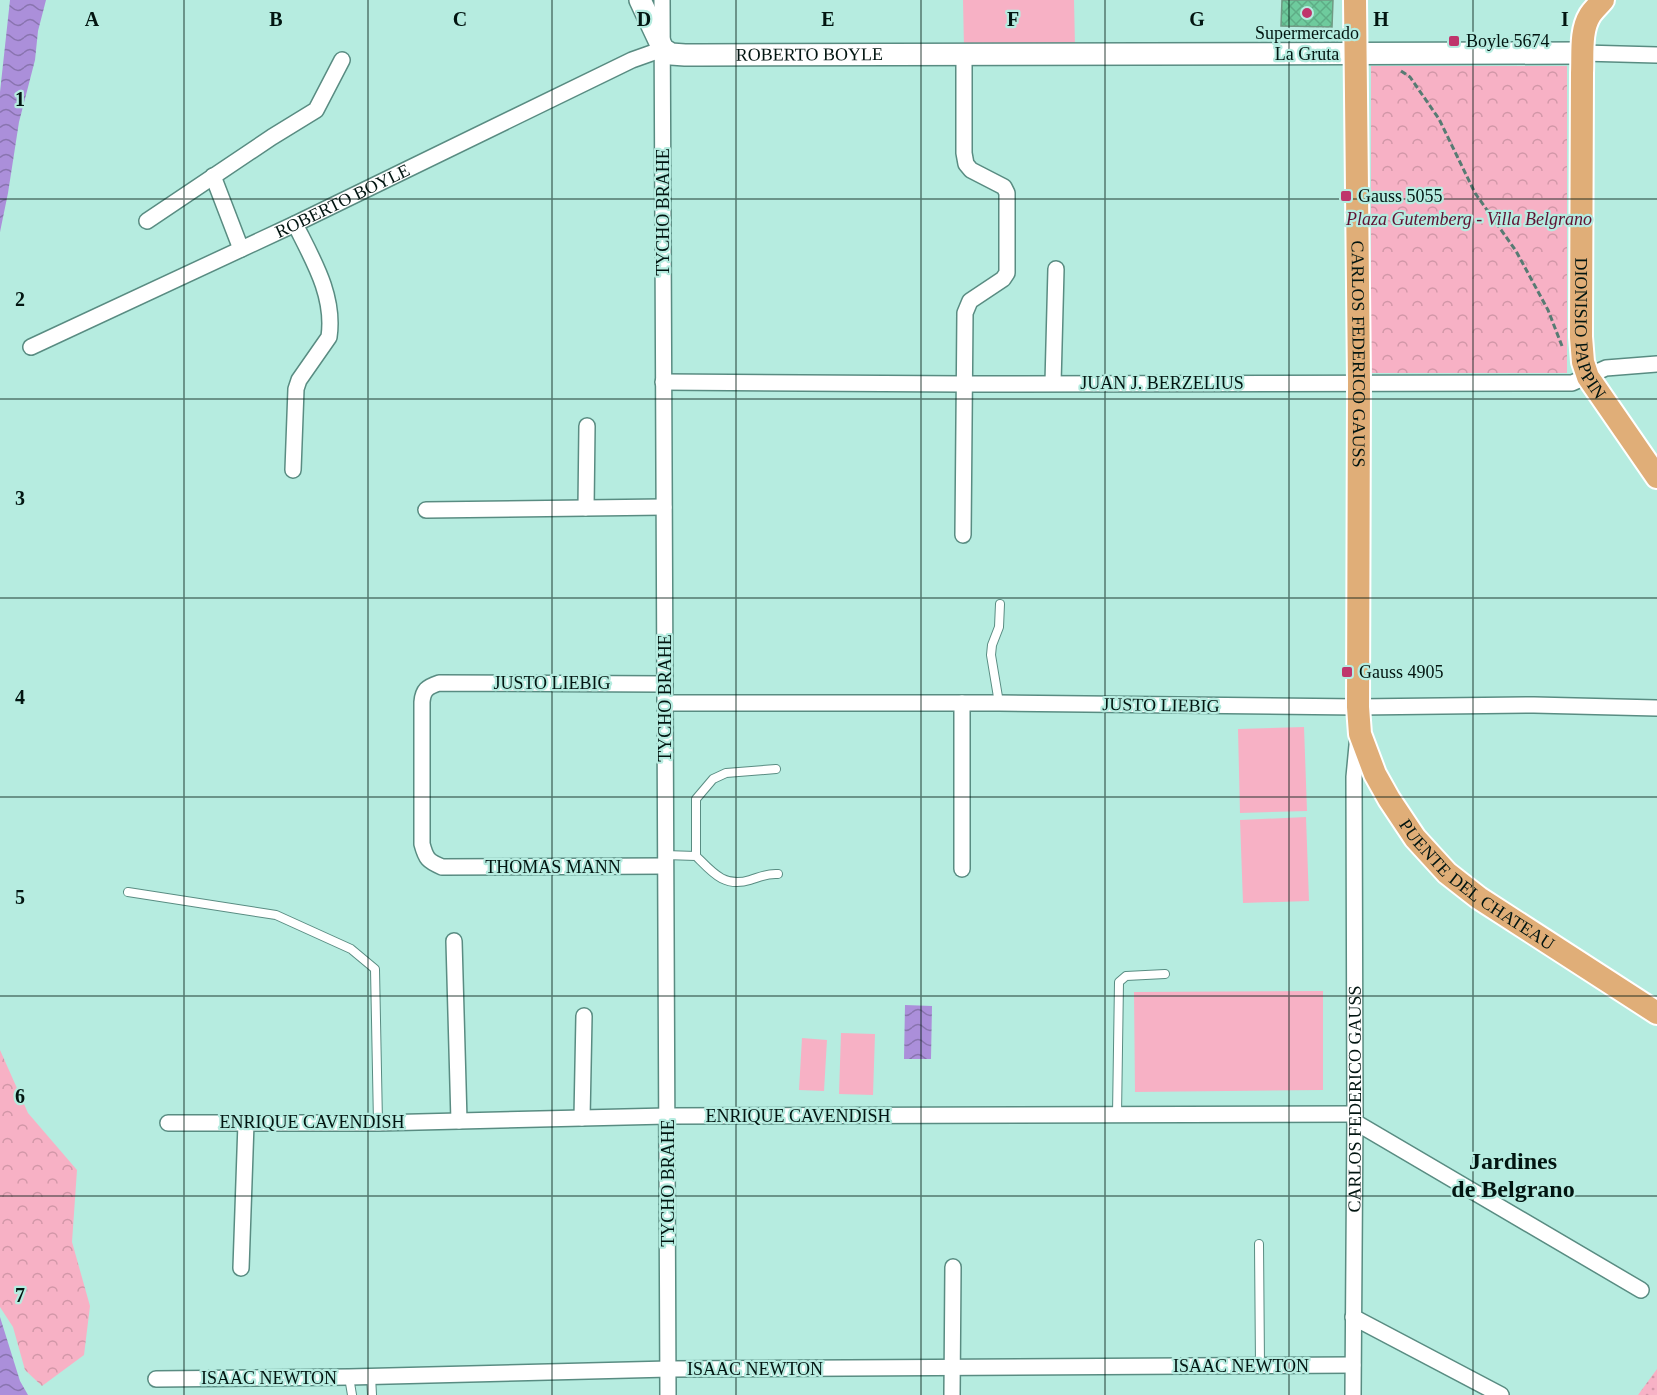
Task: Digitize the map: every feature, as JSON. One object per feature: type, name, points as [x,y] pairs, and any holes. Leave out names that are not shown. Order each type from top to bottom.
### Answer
[{"type":"main road","points":[[640,0],[663,50]]},
{"type":"main road","name":"CARLOS FEDERICO GAUSS","points":[[1355,0],[1359,382],[1358,716]]},
{"type":"main road","name":"DIONISIO PAPPIN","points":[[1603,0],[1590,15],[1584,32],[1581,337],[1583,362],[1588,377],[1657,477]]},
{"type":"main road","name":"ROBERTO BOYLE","points":[[663,50],[671,54],[685,55],[1583,53]]},
{"type":"main road","name":"PUENTE DEL CHATEAU","points":[[1358,716],[1360,734],[1380,782],[1415,838],[1447,873],[1479,898],[1657,1014]]},
{"type":"street","name":"TYCHO BRAHE","points":[[662,0],[668,1395]]},
{"type":"street","name":"ROBERTO BOYLE","points":[[31,346],[296,224],[632,60],[663,50]]},
{"type":"street","points":[[963,535],[965,313],[970,301],[1003,279],[1007,273],[1007,193],[1004,187],[971,170],[966,164],[964,153],[964,53]]},
{"type":"street","name":"ROBERTO BOYLE","points":[[1583,53],[1657,55]]},
{"type":"street","points":[[147,220],[272,136],[316,110],[342,60]]},
{"type":"street","points":[[213,176],[241,249]]},
{"type":"street","points":[[293,470],[296,389],[299,380],[329,338],[330,329],[326,290],[296,224]]},
{"type":"street","points":[[1053,383],[1056,269]]},
{"type":"street","name":"JUAN J. BERZELIUS","points":[[663,382],[1572,383],[1606,368],[1657,364]]},
{"type":"street","points":[[586,508],[587,426]]},
{"type":"street","points":[[426,510],[664,507]]},
{"type":"street","name":"JUSTO LIEBIG","points":[[442,867],[429,862],[422,844],[422,702],[423,692],[429,686],[439,683],[665,684]]},
{"type":"street","name":"JUSTO LIEBIG","points":[[665,703],[999,703],[1358,716],[1534,705],[1657,708]]},
{"type":"street","points":[[962,703],[963,869]]},
{"type":"street","name":"CARLOS FEDERICO GAUSS","points":[[1353,1395],[1354,777],[1358,716]]},
{"type":"street","points":[[1354,804],[1361,785],[1368,782],[1380,782]]},
{"type":"street","name":"THOMAS MANN","points":[[442,867],[665,861]]},
{"type":"street","points":[[454,941],[459,1121]]},
{"type":"street","points":[[582,1118],[584,1016]]},
{"type":"street","name":"ENRIQUE CAVENDISH","points":[[168,1123],[378,1123],[667,1116],[1117,1115],[1355,1118]]},
{"type":"street","points":[[1355,1118],[1641,1290]]},
{"type":"street","points":[[241,1268],[246,1123]]},
{"type":"street","points":[[952,1395],[953,1267]]},
{"type":"street","points":[[1353,1317],[1501,1395]]},
{"type":"street","name":"ISAAC NEWTON","points":[[156,1379],[669,1369],[1353,1365]]},
{"type":"lane","points":[[999,703],[991,655],[999,627],[1000,604]]},
{"type":"lane","points":[[776,769],[726,773],[713,779],[696,799],[696,856],[716,876],[725,881],[747,881],[769,873],[778,874]]},
{"type":"lane","points":[[665,861],[696,856]]},
{"type":"lane","points":[[129,892],[276,915],[351,949],[375,969],[378,1123]]},
{"type":"lane","points":[[1117,1115],[1119,982],[1126,976],[1165,974]]},
{"type":"lane","points":[[1259,1244],[1260,1365]]},
{"type":"lane","points":[[372,1376],[372,1395]]},
{"type":"lane","points":[[349,1377],[352,1395]]},
{"type":"path","points":[[1397,68],[1410,77],[1439,119],[1475,193],[1516,251],[1548,310],[1564,351]]},
{"type":"green space","points":[[963,0],[1074,0],[1075,47],[964,49]]},
{"type":"green space","name":"Plaza Gutemberg - Villa Belgrano","points":[[1371,66],[1567,66],[1567,373],[1371,373]]},
{"type":"green space","points":[[1304,727],[1307,811],[1240,813],[1238,729]]},
{"type":"green space","points":[[1306,817],[1309,901],[1243,903],[1240,820]]},
{"type":"green space","points":[[1323,991],[1323,1090],[1135,1092],[1134,992]]},
{"type":"green space","points":[[841,1033],[875,1034],[873,1095],[839,1094]]},
{"type":"green space","points":[[802,1038],[827,1040],[824,1091],[799,1090]]},
{"type":"green space","points":[[0,1050],[28,1113],[77,1170],[72,1242],[90,1306],[84,1355],[42,1386],[25,1370],[13,1327],[0,1307]]},
{"type":"green space","points":[[1657,1369],[1657,1395],[1638,1395]]},
{"type":"water","points":[[10,0],[46,0],[38,31],[35,60],[19,122],[0,232],[0,92]]},
{"type":"water","points":[[905,1005],[932,1006],[931,1059],[904,1059]]},
{"type":"water","points":[[0,1317],[20,1381],[28,1395],[0,1395]]},
{"type":"building","name":"Supermercado La Gruta","points":[[1282,0],[1333,0],[1332,27],[1281,26]]},
{"type":"place","name":"Supermercado La Gruta","points":[[1307,13]]},
{"type":"place","name":"Boyle 5674","points":[[1454,41]]},
{"type":"place","name":"Gauss 5055","points":[[1346,196]]},
{"type":"place","name":"Gauss 4905","points":[[1347,672]]},
{"type":"district","name":"Jardines de Belgrano","points":[[1513,1175]]}]
